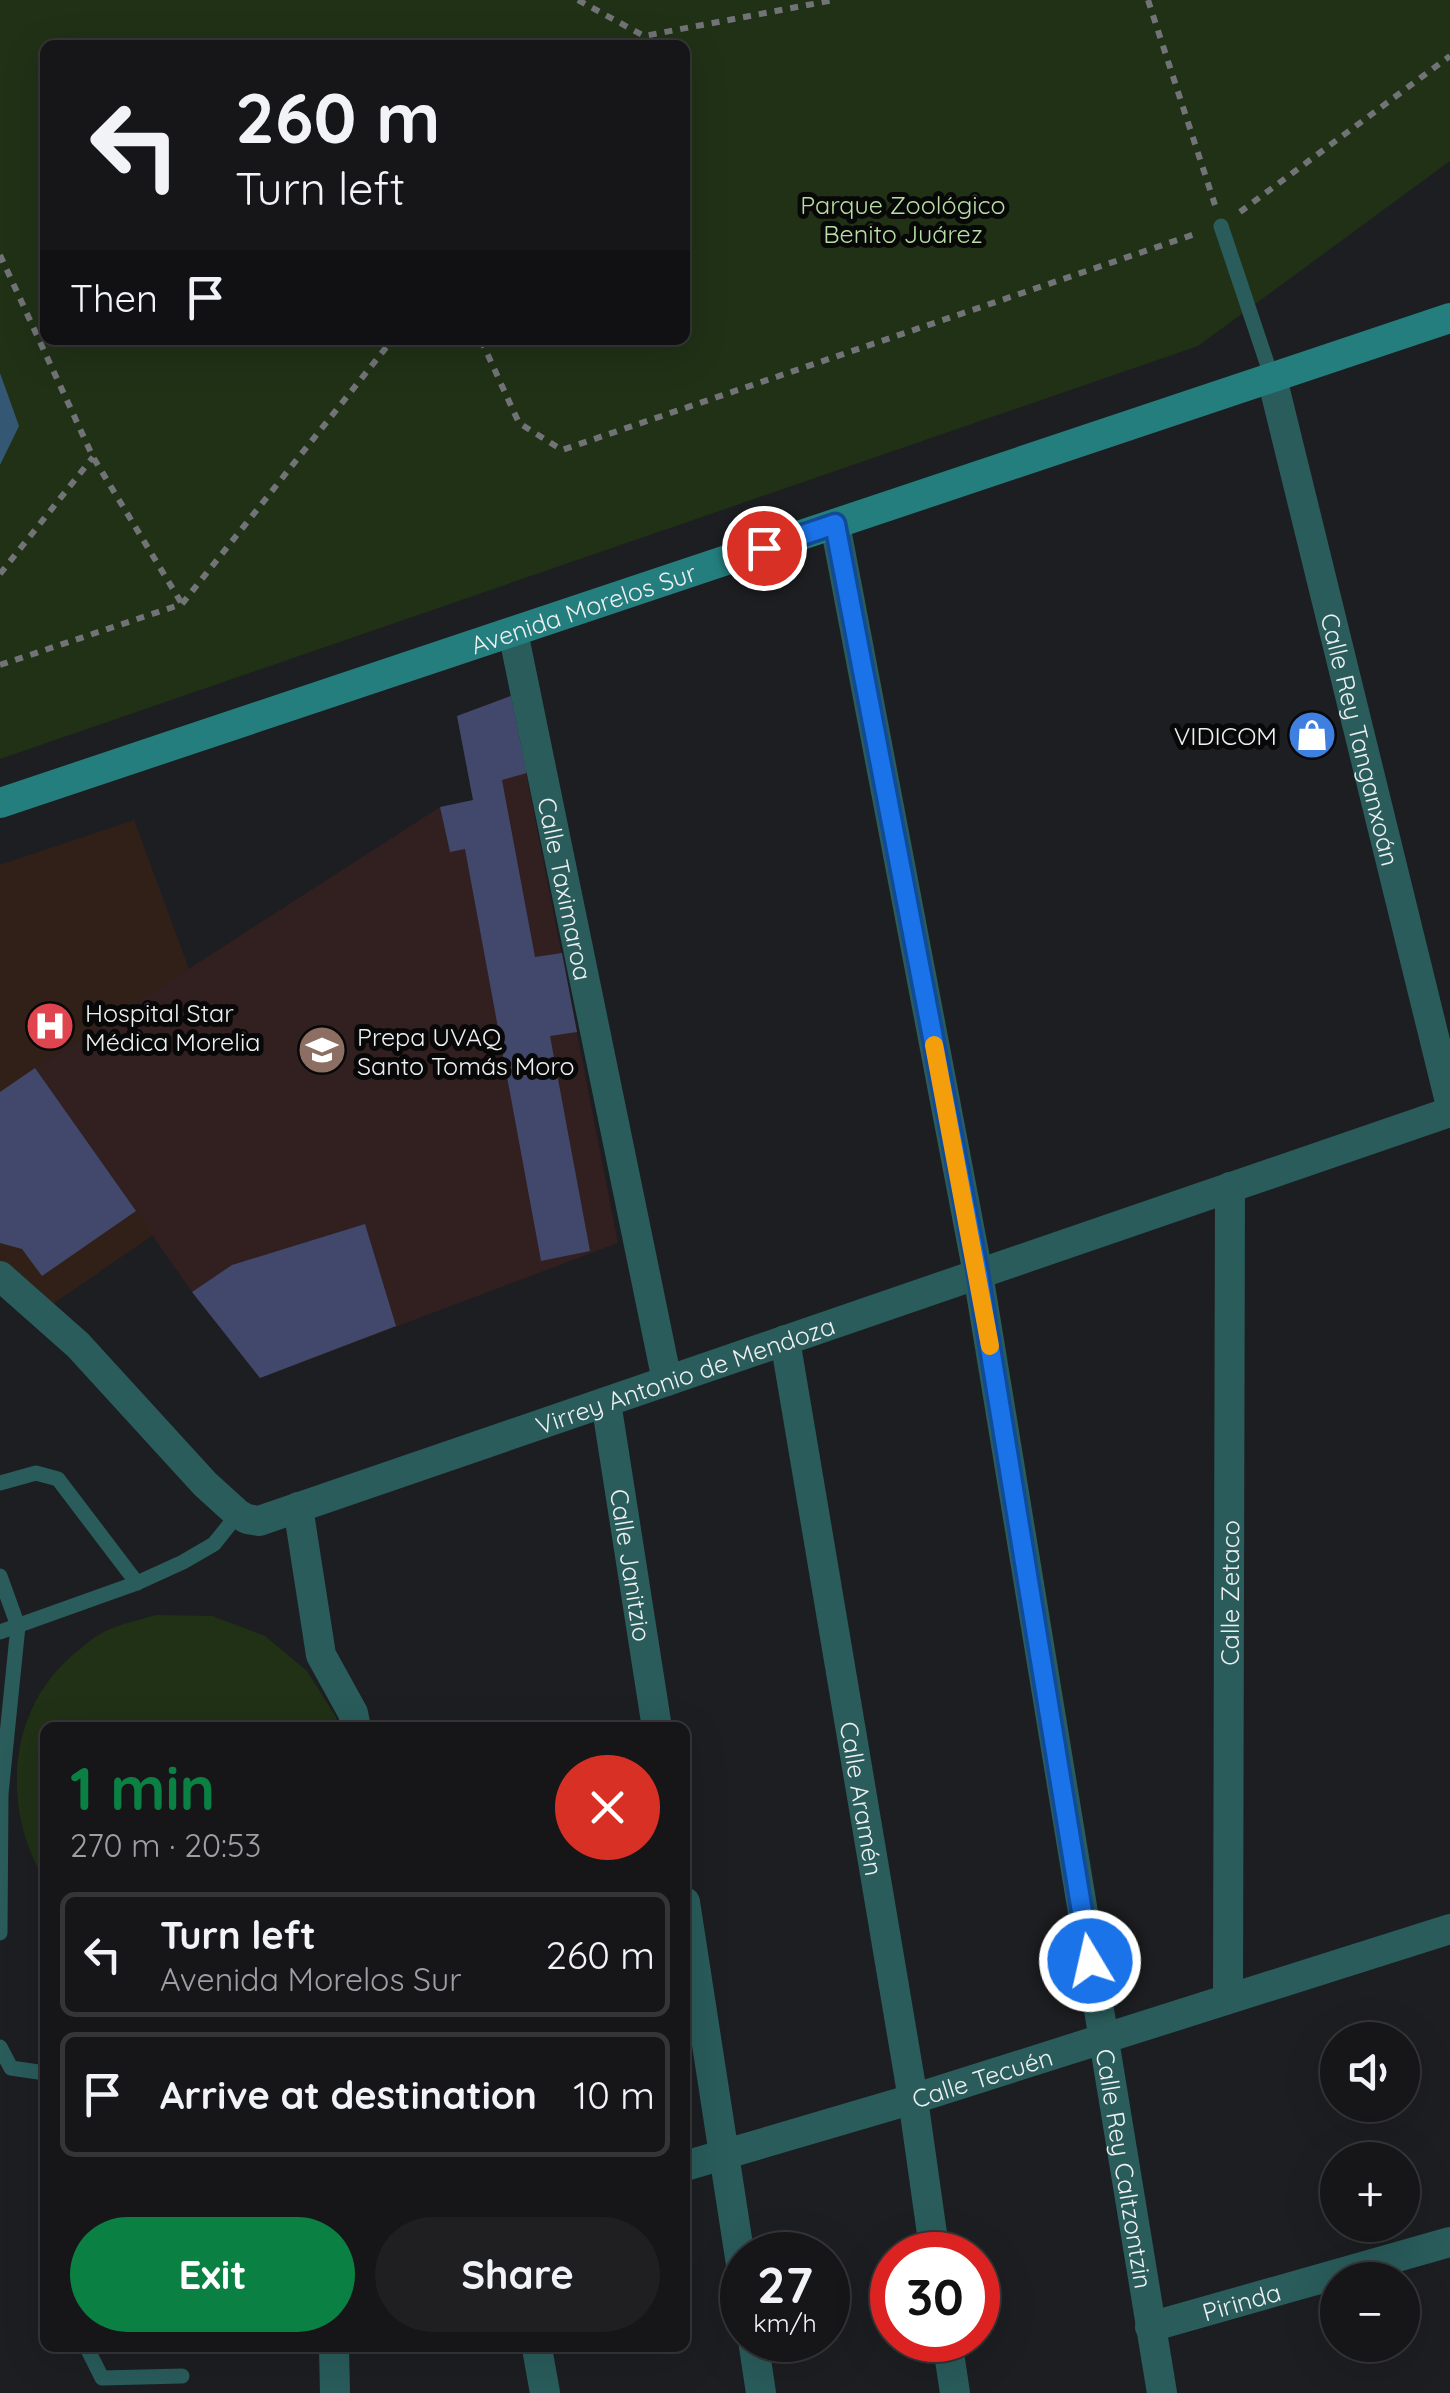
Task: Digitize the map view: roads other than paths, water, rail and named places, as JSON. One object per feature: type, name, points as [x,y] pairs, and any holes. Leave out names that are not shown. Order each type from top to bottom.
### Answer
[{"type":"main road","name":"Avenida Morelos Sur","points":[[0,804],[1450,318]]},
{"type":"street","name":"Calle Rey Tanganxoán","points":[[1272,378],[1450,1102]]},
{"type":"street","name":"Calle Rey Caltzontzin","points":[[835,524],[978,1274],[1162,2393]]},
{"type":"street","name":"Calle Taximaroa","points":[[513,632],[666,1381]]},
{"type":"street","name":"Virrey Antonio de Mendoza","points":[[238,1514],[259,1521],[1450,1112]]},
{"type":"street","name":"Calle Zetaco","points":[[1228,1998],[1230,1187]]},
{"type":"street","points":[[0,1276],[78,1345],[238,1514]]},
{"type":"street","name":"Calle Aramén","points":[[785,1340],[913,2099],[932,2232]]},
{"type":"street","name":"Calle Janitzio","points":[[606,1402],[657,1722]]},
{"type":"street","points":[[298,1508],[321,1655],[355,1722]]},
{"type":"street","name":"Calle Tecuén","points":[[690,2164],[913,2099],[1450,1928]]},
{"type":"street","points":[[690,1934],[736,2232]]},
{"type":"street","name":"Pirinda","points":[[1150,2328],[1450,2242]]},
{"type":"street","points":[[334,2352],[336,2393]]},
{"type":"street","points":[[538,2352],[546,2393]]},
{"type":"street","points":[[756,2362],[761,2393]]},
{"type":"street","points":[[950,2362],[955,2393]]},
{"type":"lane","points":[[1222,226],[1272,378]]},
{"type":"lane","points":[[0,1483],[36,1473],[58,1478],[137,1583]]},
{"type":"lane","points":[[0,1632],[137,1583],[183,1562],[214,1544],[238,1514]]},
{"type":"lane","points":[[0,1576],[18,1626],[1,1794],[0,1933]]},
{"type":"lane","points":[[0,2047],[10,2068],[40,2072]]},
{"type":"lane","points":[[89,2352],[102,2378],[182,2376]]},
{"type":"water","points":[[0,373],[19,426],[0,465]]},
{"type":"place","name":"VIDICOM","points":[[1312,735]]},
{"type":"place","name":"Hospital Star Médica Morelia","points":[[50,1026]]},
{"type":"place","name":"Prepa UVAQ Santo Tomás Moro","points":[[322,1050]]},
{"type":"park label","name":"Parque Zoológico Benito Juárez","points":[[903,218]]}]
